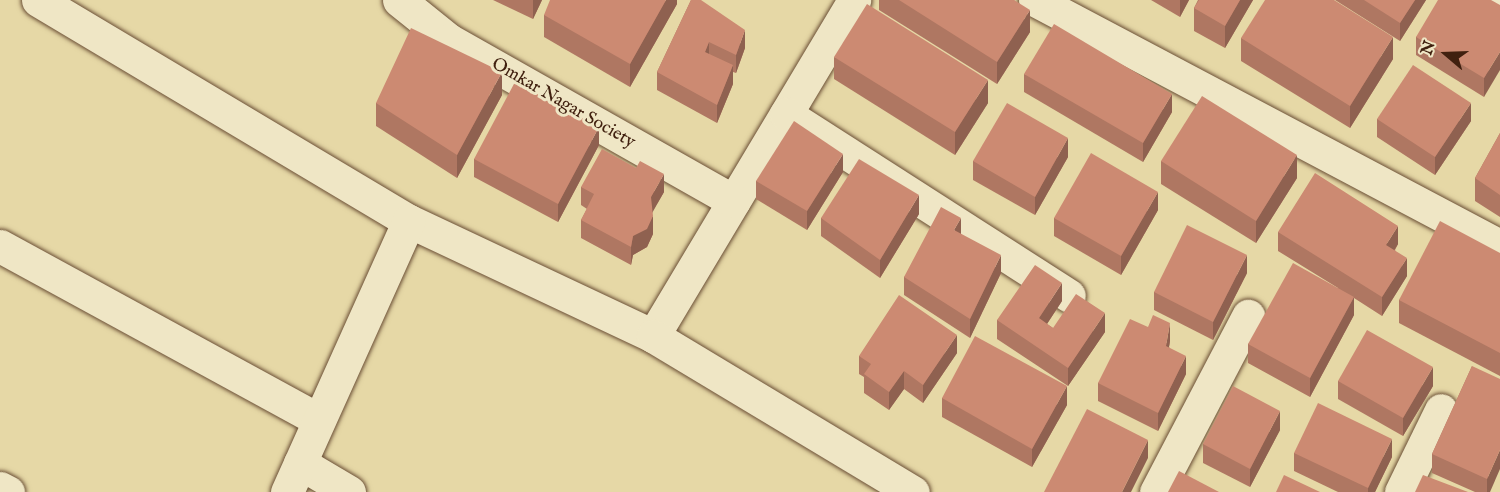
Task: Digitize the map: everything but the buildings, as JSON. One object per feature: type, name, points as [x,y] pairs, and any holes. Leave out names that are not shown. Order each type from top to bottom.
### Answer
[{"type":"street","points":[[38,0],[409,221],[653,336],[913,492]]},
{"type":"street","name":"Omkar Nagar Society","points":[[399,0],[449,40],[734,201]]},
{"type":"street","points":[[653,336],[854,0]]},
{"type":"street","points":[[1035,0],[1500,246]]},
{"type":"street","points":[[1493,0],[1500,4]]},
{"type":"street","points":[[786,114],[1069,296]]},
{"type":"street","points":[[287,492],[409,221]]},
{"type":"street","points":[[0,246],[319,420]]},
{"type":"street","points":[[1156,492],[1248,316]]},
{"type":"street","points":[[1401,492],[1441,410]]},
{"type":"street","points":[[300,463],[348,492]]},
{"type":"street","points":[[0,488],[8,492]]}]
